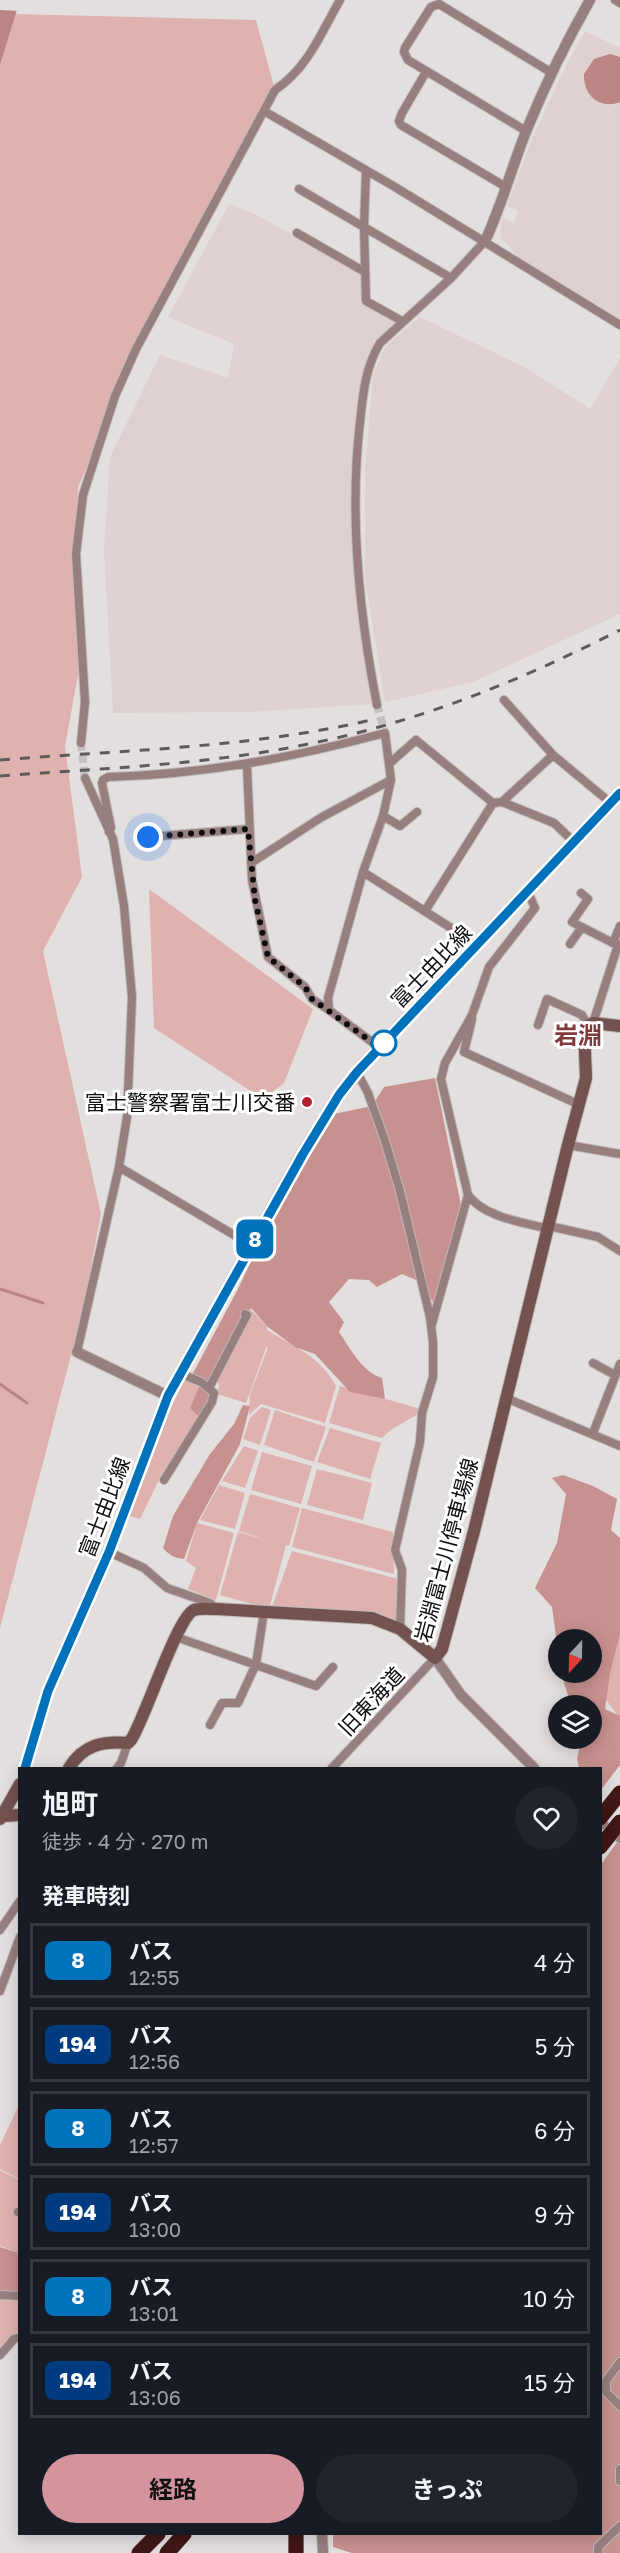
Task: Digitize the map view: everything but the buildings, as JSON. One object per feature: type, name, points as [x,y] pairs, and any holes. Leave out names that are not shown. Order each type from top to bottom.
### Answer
[{"type":"highway","points":[[602,1817],[618,1795]]},
{"type":"highway","points":[[602,1844],[620,1822]]},
{"type":"highway","points":[[139,2553],[157,2535]]},
{"type":"highway","points":[[167,2553],[183,2535]]},
{"type":"highway","points":[[296,2535],[296,2553]]},
{"type":"main road","name":"富士由比線","points":[[25,1767],[48,1691],[109,1552],[168,1396],[251,1245],[339,1095],[357,1072],[620,793]]},
{"type":"main road","points":[[590,1024],[620,1026]]},
{"type":"main road","name":"岩淵富士川停車場線","points":[[128,1743],[135,1735],[176,1637],[186,1617],[194,1610],[217,1609],[372,1618],[400,1629],[435,1658],[442,1649],[580,1105],[585,1078],[583,1035],[584,1028],[590,1024]]},
{"type":"main road","points":[[70,1767],[76,1756],[103,1743],[128,1743]]},
{"type":"main road","points":[[2,1818],[18,1788]]},
{"type":"main road","points":[[2,1818],[18,1815]]},
{"type":"street","points":[[81,743],[85,702],[76,554],[83,495],[116,396],[136,349],[275,90],[290,80],[316,48],[339,0]]},
{"type":"street","points":[[377,705],[371,672],[355,522],[358,442],[365,377],[380,343],[451,278],[485,242],[500,210],[526,131],[562,48],[590,0]]},
{"type":"street","points":[[615,0],[620,3]]},
{"type":"street","points":[[526,131],[426,72],[408,60],[404,52],[431,7],[436,4],[552,74]]},
{"type":"street","points":[[426,72],[402,113],[399,121],[401,125],[506,187]]},
{"type":"street","points":[[264,111],[620,325]]},
{"type":"street","points":[[366,171],[364,227],[366,301],[402,321]]},
{"type":"street","points":[[299,189],[451,278]]},
{"type":"street","points":[[297,233],[365,272]]},
{"type":"street","points":[[504,700],[552,755],[612,804]]},
{"type":"street","points":[[109,832],[111,828],[102,783],[108,777],[170,775],[247,765],[308,754],[385,733],[391,780],[383,816],[363,872],[330,984],[329,1010]]},
{"type":"street","points":[[390,763],[416,740],[493,803],[502,802],[554,823],[575,843]]},
{"type":"street","points":[[502,802],[552,755]]},
{"type":"street","points":[[247,765],[250,863],[255,900],[268,957],[305,987],[312,999],[380,1048]]},
{"type":"street","points":[[85,778],[113,839],[124,906],[132,997],[129,1097],[119,1167],[77,1352],[168,1396]]},
{"type":"street","points":[[250,863],[321,817],[391,780]]},
{"type":"street","points":[[425,911],[493,803]]},
{"type":"street","points":[[383,816],[400,826],[417,812]]},
{"type":"street","points":[[148,837],[248,829]]},
{"type":"street","points":[[363,872],[478,945]]},
{"type":"street","points":[[431,1327],[468,1195],[441,1079],[445,1063],[472,1015],[489,967],[535,908],[528,892]]},
{"type":"street","points":[[581,893],[588,899],[572,922],[617,944]]},
{"type":"street","points":[[538,1024],[547,999],[582,1015],[590,1024],[617,944],[620,926]]},
{"type":"street","points":[[570,944],[582,927]]},
{"type":"street","points":[[472,1015],[472,1024],[464,1052],[580,1105]]},
{"type":"street","points":[[357,1072],[368,1093],[388,1151],[431,1327],[433,1377],[422,1413],[420,1442],[395,1550],[402,1570],[400,1629]]},
{"type":"street","points":[[568,1145],[620,1154]]},
{"type":"street","points":[[119,1167],[251,1245]]},
{"type":"street","points":[[468,1195],[480,1207],[493,1213],[549,1228],[598,1237],[620,1251]]},
{"type":"street","points":[[209,1388],[247,1315],[245,1314]]},
{"type":"street","points":[[593,1363],[615,1375]]},
{"type":"street","points":[[593,1433],[620,1364]]},
{"type":"street","points":[[164,1480],[212,1402],[214,1393],[201,1382],[179,1373]]},
{"type":"street","points":[[506,1398],[620,1446]]},
{"type":"street","points":[[109,1552],[144,1568],[167,1588],[210,1603],[217,1609]]},
{"type":"street","points":[[210,1725],[222,1703],[238,1703],[256,1664],[264,1612]]},
{"type":"street","points":[[176,1637],[316,1686],[333,1667]]},
{"type":"street","points":[[435,1658],[461,1695],[533,1767]]},
{"type":"street","name":"旧東海道","points":[[333,1767],[435,1658]]},
{"type":"street","points":[[119,1766],[128,1743]]},
{"type":"street","points":[[602,1822],[620,1839]]},
{"type":"street","points":[[0,1930],[18,1904]]},
{"type":"street","points":[[0,1991],[18,1942]]},
{"type":"street","points":[[0,2295],[18,2296]]},
{"type":"street","points":[[0,2355],[14,2339],[18,2338]]},
{"type":"street","points":[[620,2362],[606,2381],[606,2392],[620,2406]]},
{"type":"street","points":[[620,2469],[620,2481]]},
{"type":"street","points":[[598,2553],[598,2547],[620,2526]]},
{"type":"street","points":[[322,2535],[322,2553]]},
{"type":"shaded area","points":[[0,0],[20,0],[0,65]]},
{"type":"shaded area","points":[[15,14],[256,20],[275,90],[170,279],[78,487],[77,530],[82,653],[65,746],[82,877],[43,951],[101,1214],[83,1309],[0,1628],[0,65]]},
{"type":"shaded area","points":[[585,31],[620,48],[620,323],[531,270],[501,238],[502,218],[514,223],[518,211],[507,206],[532,139],[567,63]]},
{"type":"shaded area","points":[[610,54],[620,57],[620,102],[605,104],[589,94],[584,82],[584,74],[594,59]]},
{"type":"shaded area","points":[[229,204],[259,216],[362,275],[363,303],[396,320],[374,346],[358,397],[354,435],[352,551],[373,704],[250,712],[113,713],[104,550],[110,457],[160,355],[228,378],[234,344],[168,317]]},
{"type":"shaded area","points":[[420,317],[528,369],[590,409],[620,358],[620,614],[473,682],[385,702],[365,578],[365,470],[373,375],[385,347]]},
{"type":"shaded area","points":[[149,889],[313,1009],[284,1083],[263,1099],[154,1028]]},
{"type":"shaded area","points":[[435,1078],[461,1205],[437,1307],[416,1280],[402,1274],[377,1287],[369,1280],[349,1279],[329,1302],[344,1322],[339,1332],[352,1352],[369,1371],[382,1378],[385,1399],[350,1392],[315,1354],[295,1347],[268,1327],[251,1308],[212,1383],[213,1401],[200,1418],[190,1408],[202,1379],[192,1375],[237,1291],[273,1215],[334,1114],[372,1106],[384,1087]]},
{"type":"shaded area","points":[[250,1309],[267,1326],[267,1330],[306,1353],[330,1376],[336,1386],[325,1423],[261,1404],[249,1415],[250,1394],[267,1345],[246,1403],[217,1394],[219,1386],[217,1378]]},
{"type":"shaded area","points":[[185,1379],[199,1387],[190,1408],[200,1418],[157,1484],[140,1519],[126,1515],[165,1420]]},
{"type":"shaded area","points":[[340,1386],[421,1409],[420,1413],[392,1429],[382,1438],[329,1423]]},
{"type":"shaded area","points":[[243,1405],[250,1406],[240,1444],[197,1523],[184,1559],[175,1557],[163,1548],[173,1516],[210,1454],[234,1424]]},
{"type":"shaded area","points":[[262,1407],[271,1410],[260,1445],[243,1439],[250,1418]]},
{"type":"shaded area","points":[[275,1410],[326,1427],[314,1462],[264,1445]]},
{"type":"shaded area","points":[[330,1428],[381,1443],[370,1479],[317,1462]]},
{"type":"shaded area","points":[[244,1446],[258,1451],[245,1488],[222,1481]]},
{"type":"shaded area","points":[[262,1452],[312,1466],[301,1504],[251,1490]]},
{"type":"shaded area","points":[[317,1469],[372,1483],[363,1520],[307,1505]]},
{"type":"shaded area","points":[[563,1475],[593,1486],[617,1499],[611,1530],[620,1538],[620,1634],[610,1673],[605,1709],[620,1716],[620,1765],[602,1788],[602,1767],[579,1767],[577,1758],[579,1749],[602,1749],[602,1695],[568,1695],[564,1683],[602,1683],[602,1629],[555,1629],[552,1607],[535,1588],[557,1543],[566,1494],[552,1478]]},
{"type":"shaded area","points":[[219,1485],[245,1493],[235,1529],[200,1520]]},
{"type":"shaded area","points":[[250,1494],[300,1508],[289,1546],[286,1545],[269,1609],[220,1595],[238,1532],[267,1540],[239,1531]]},
{"type":"shaded area","points":[[302,1508],[393,1532],[394,1574],[292,1547]]},
{"type":"shaded area","points":[[197,1523],[234,1533],[216,1600],[188,1589],[196,1568],[186,1561]]},
{"type":"shaded area","points":[[292,1551],[402,1580],[397,1624],[272,1607]]},
{"type":"shaded area","points":[[620,1614],[620,1719],[605,1698]]},
{"type":"shaded area","points":[[620,1838],[620,2553],[352,2553],[333,2547],[333,2535],[602,2535],[602,1863]]},
{"type":"shaded area","points":[[18,2107],[18,2178],[0,2169],[0,2145]]},
{"type":"shaded area","points":[[0,2170],[18,2179],[18,2253],[0,2246]]},
{"type":"shaded area","points":[[0,2247],[18,2253],[18,2294],[0,2293]]},
{"type":"shaded area","points":[[0,2300],[18,2301],[18,2332],[0,2349]]},
{"type":"pier","points":[[0,0],[23,0],[19,11],[0,10]]},
{"type":"waterway","points":[[0,1289],[43,1303]]},
{"type":"waterway","points":[[0,1384],[27,1403]]},
{"type":"tunnel","points":[[377,705],[385,733]]},
{"type":"tunnel","points":[[81,743],[85,778]]},
{"type":"railway","points":[[0,776],[196,761],[274,750],[353,734],[432,711],[470,697],[546,666],[620,630]]},
{"type":"railway","points":[[0,760],[233,742],[279,737],[371,720]]},
{"type":"bus line","name":"8","points":[[25,1767],[48,1691],[109,1552],[141,1461],[168,1396],[303,1154],[339,1095],[357,1072],[620,793]]},
{"type":"place","name":"富士警察署富士川交番","points":[[307,1102]]},
{"type":"district","name":"岩淵","points":[[578,1034]]},
{"type":"route","points":[[148,837],[248,829],[255,900],[268,957],[305,987],[312,999],[380,1048],[384,1043]]}]
